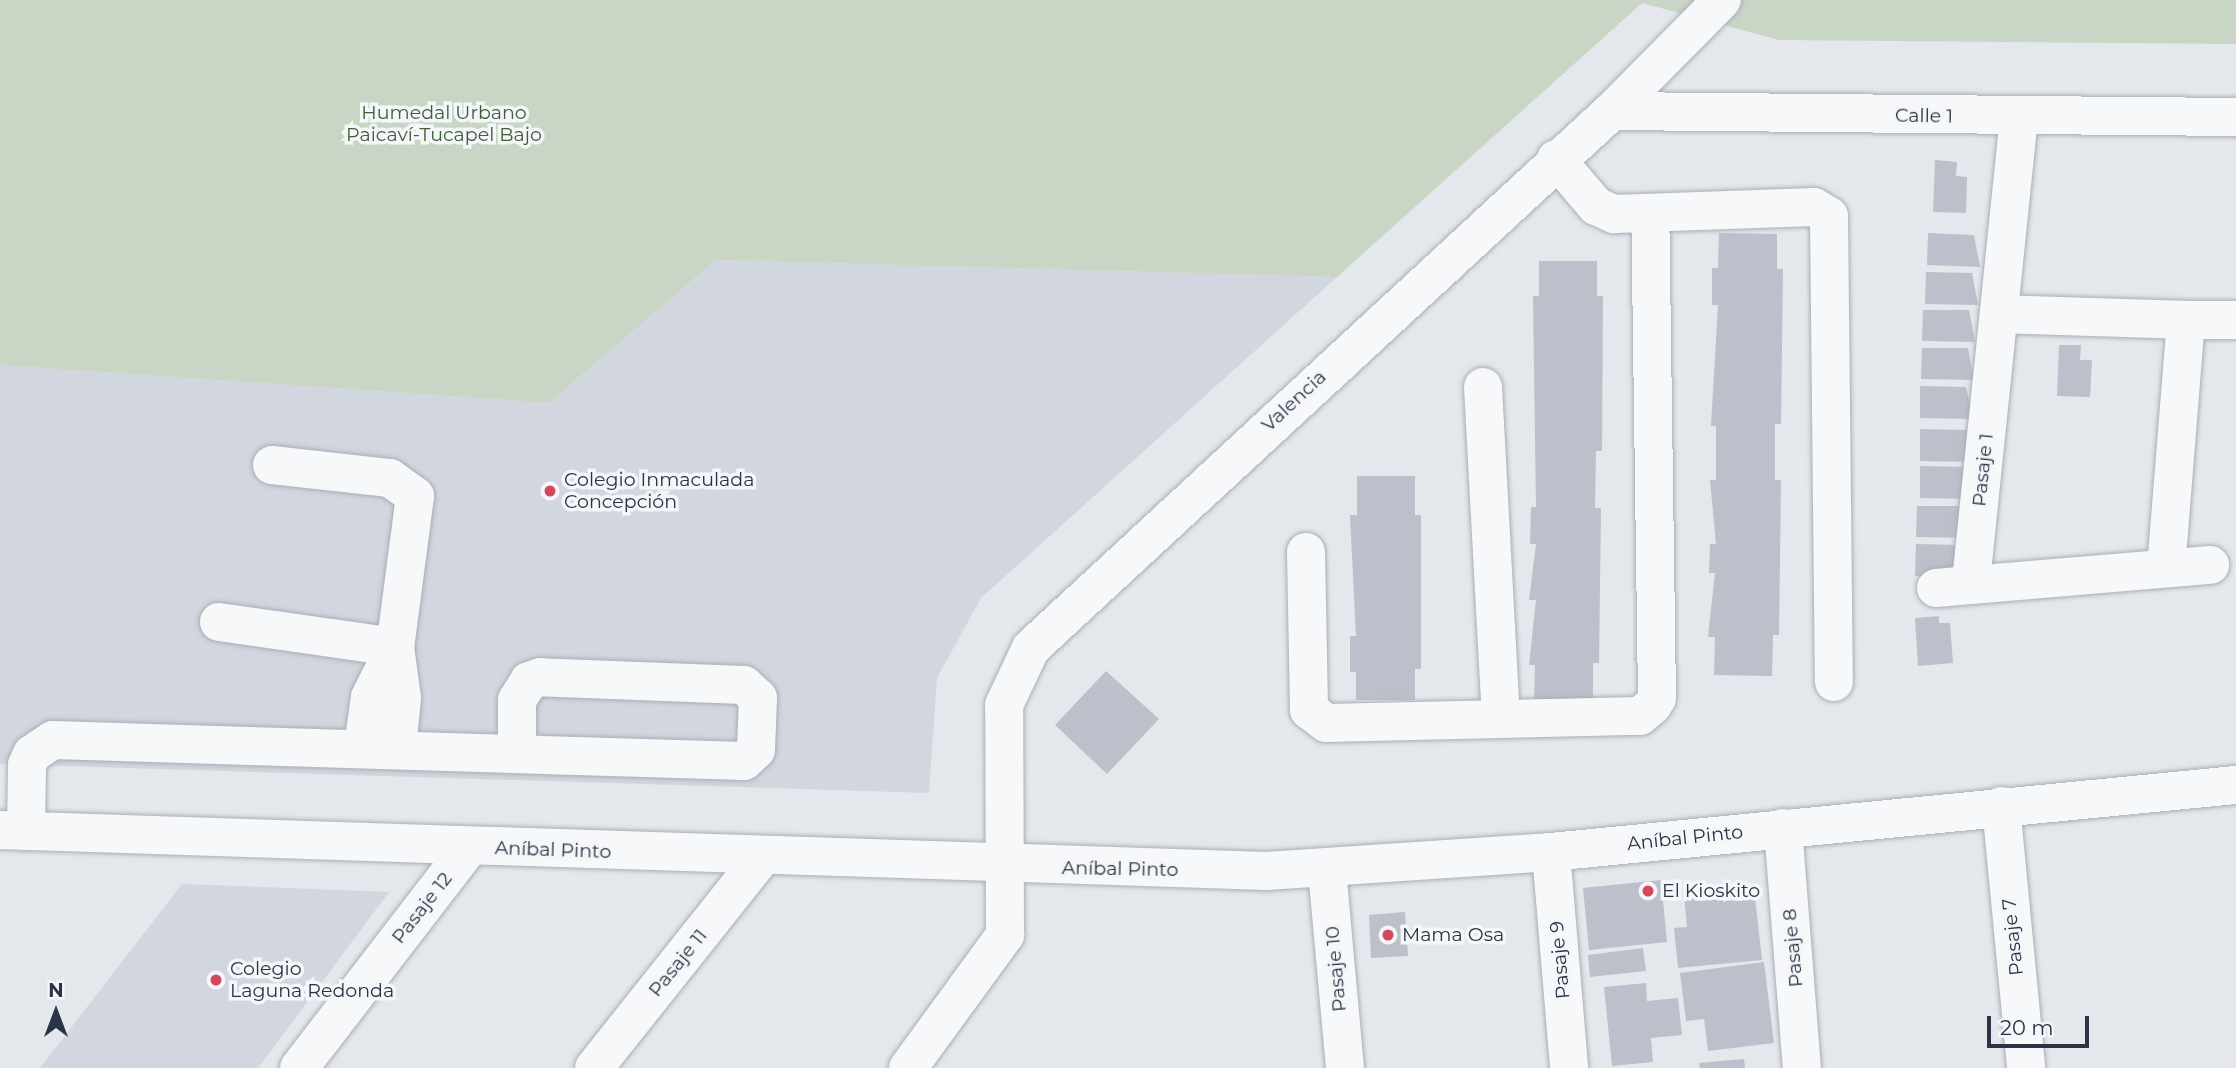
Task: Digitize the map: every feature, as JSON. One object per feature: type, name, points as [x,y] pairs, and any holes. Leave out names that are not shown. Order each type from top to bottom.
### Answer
[{"type":"street","name":"Valencia","points":[[908,1068],[1002,946],[1005,866],[1004,705],[1031,648],[1612,110],[1722,0]]},
{"type":"street","name":"Calle 1","points":[[1612,110],[2019,117],[2236,117]]},
{"type":"street","name":"Pasaje 1","points":[[2019,117],[1998,314],[1954,586],[2210,565]]},
{"type":"street","points":[[1556,159],[1604,212],[1650,214],[1814,207],[1833,224],[1834,682]]},
{"type":"street","points":[[1306,552],[1309,710],[1326,723],[1501,715],[1640,716],[1657,698],[1650,214]]},
{"type":"street","points":[[1998,314],[2235,320]]},
{"type":"street","points":[[2165,567],[2186,320]]},
{"type":"street","points":[[1483,387],[1501,715]]},
{"type":"street","points":[[272,465],[390,478],[415,496],[395,647],[402,698],[380,748]]},
{"type":"street","points":[[219,622],[395,647]]},
{"type":"street","points":[[25,831],[53,758],[76,737],[517,754],[744,761],[756,750],[758,698],[744,685],[540,677],[529,681],[517,700],[517,754]]},
{"type":"street","name":"Aníbal Pinto","points":[[25,831],[1005,866],[1326,870],[1551,852],[2236,785]]},
{"type":"street","name":"Pasaje 7","points":[[2001,806],[2026,1068]]},
{"type":"street","name":"Pasaje 8","points":[[1783,828],[1802,1068]]},
{"type":"street","name":"Pasaje 12","points":[[299,1068],[469,847]]},
{"type":"street","name":"Pasaje 9","points":[[1551,852],[1569,1068]]},
{"type":"street","name":"Pasaje 11","points":[[594,1068],[762,858]]},
{"type":"street","name":"Pasaje 10","points":[[1326,870],[1345,1068]]},
{"type":"shaded area","name":"Colegio Inmaculada Concepción","points":[[716,260],[1337,277],[981,598],[937,678],[929,793],[0,764],[0,365],[549,403]]},
{"type":"shaded area","name":"Colegio Laguna Redonda","points":[[182,884],[389,892],[258,1068],[40,1068]]},
{"type":"green space","name":"Humedal Urbano Paicaví-Tucapel Bajo","points":[[0,0],[2236,0],[2236,44],[1779,40],[1642,3],[1337,277],[716,260],[549,403],[0,365]]},
{"type":"building","points":[[1935,160],[1957,162],[1956,176],[1967,177],[1966,213],[1933,212]]},
{"type":"building","points":[[1719,233],[1777,234],[1777,269],[1783,269],[1781,424],[1775,424],[1775,480],[1781,480],[1779,635],[1773,635],[1772,676],[1714,675],[1715,637],[1708,637],[1715,573],[1709,573],[1710,544],[1716,544],[1710,480],[1716,480],[1716,426],[1711,426],[1718,305],[1712,305],[1712,268],[1718,268]]},
{"type":"building","points":[[1928,233],[1974,235],[1980,267],[1927,265]]},
{"type":"building","points":[[1539,261],[1597,261],[1597,296],[1603,296],[1602,451],[1596,451],[1595,508],[1601,508],[1599,663],[1593,663],[1593,703],[1534,703],[1535,665],[1529,665],[1536,600],[1529,600],[1536,544],[1530,544],[1531,507],[1536,507],[1533,296],[1539,296]]},
{"type":"building","points":[[1926,272],[1972,273],[1978,305],[1925,304]]},
{"type":"building","points":[[1923,310],[1969,310],[1975,342],[1922,341]]},
{"type":"building","points":[[2059,345],[2081,345],[2080,360],[2092,360],[2090,397],[2057,396]]},
{"type":"building","points":[[1922,348],[1968,348],[1974,380],[1921,379]]},
{"type":"building","points":[[1920,386],[1966,387],[1973,419],[1920,418]]},
{"type":"building","points":[[1920,429],[1967,430],[1973,462],[1920,461]]},
{"type":"building","points":[[1920,466],[1967,467],[1973,499],[1920,498]]},
{"type":"building","points":[[1357,476],[1415,476],[1415,515],[1421,515],[1421,669],[1415,669],[1415,700],[1356,700],[1356,672],[1350,672],[1350,636],[1356,636],[1350,515],[1357,515]]},
{"type":"building","points":[[1917,506],[1963,506],[1969,538],[1916,537]]},
{"type":"building","points":[[1916,544],[1962,545],[1968,577],[1915,576]]},
{"type":"building","points":[[1939,616],[1939,623],[1950,623],[1953,663],[1918,666],[1915,618]]},
{"type":"building","points":[[1106,671],[1159,719],[1107,774],[1055,725]]},
{"type":"building","points":[[1661,880],[1667,942],[1589,950],[1583,888]]},
{"type":"building","points":[[1754,888],[1762,960],[1678,968],[1674,928],[1687,927],[1684,896]]},
{"type":"building","name":"Mama Osa","points":[[1405,912],[1408,956],[1371,958],[1369,915]]},
{"type":"building","points":[[1643,948],[1646,971],[1590,977],[1588,955]]},
{"type":"building","points":[[1764,962],[1774,1043],[1708,1051],[1704,1019],[1686,1021],[1680,973]]},
{"type":"building","points":[[1646,983],[1647,1001],[1678,998],[1682,1035],[1651,1038],[1653,1062],[1612,1066],[1604,987]]},
{"type":"building","points":[[1744,1059],[1745,1068],[1700,1068],[1699,1063]]},
{"type":"place","name":"Colegio Inmaculada Concepción","points":[[550,491]]},
{"type":"place","name":"El Kioskito","points":[[1648,891]]},
{"type":"place","name":"Mama Osa","points":[[1388,935]]},
{"type":"place","name":"Colegio Laguna Redonda","points":[[216,980]]}]
